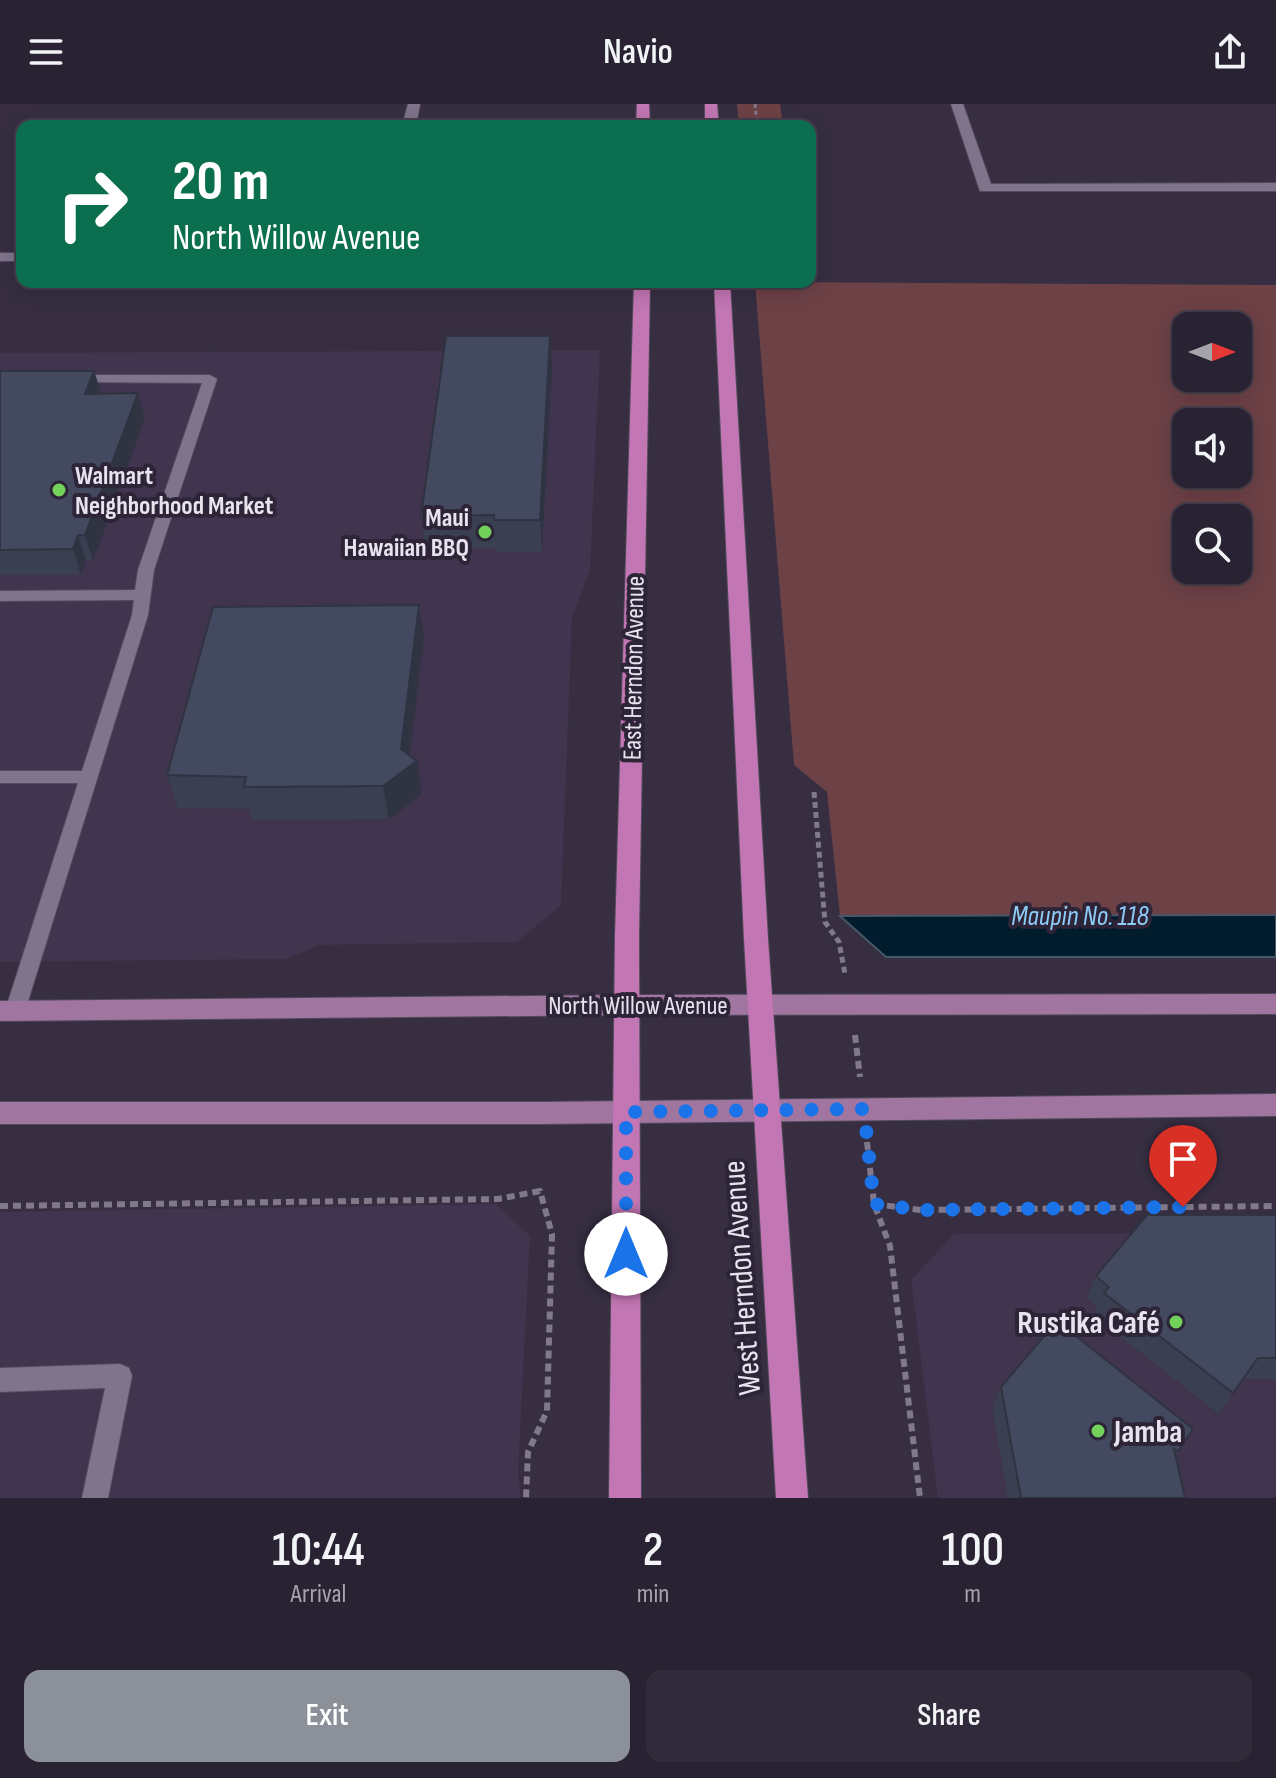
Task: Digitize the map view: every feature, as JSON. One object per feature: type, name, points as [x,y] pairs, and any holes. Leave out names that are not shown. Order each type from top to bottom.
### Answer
[{"type":"main road","name":"East Herndon Avenue","points":[[626,1112],[642,288]]},
{"type":"main road","points":[[722,288],[760,1004]]},
{"type":"main road","name":"North Willow Avenue","points":[[8,1011],[760,1004],[1276,1004]]},
{"type":"main road","name":"West Herndon Avenue","points":[[760,1004],[792,1498]]},
{"type":"main road","points":[[0,1113],[626,1112],[1276,1105]]},
{"type":"main road","points":[[625,1498],[626,1112]]},
{"type":"street","points":[[957,104],[985,188],[1276,187]]},
{"type":"lane","points":[[8,1011],[90,777],[140,615],[146,570],[210,379],[60,379]]},
{"type":"lane","points":[[0,596],[143,595]]},
{"type":"lane","points":[[0,777],[90,777]]},
{"type":"lane","points":[[0,1380],[120,1376],[95,1498]]},
{"type":"path","points":[[814,792],[825,922],[839,942],[851,1004],[874,1204],[890,1246],[920,1498]]},
{"type":"path","points":[[0,1206],[498,1199],[540,1191],[552,1234],[547,1411],[532,1434],[525,1456],[526,1498]]},
{"type":"path","points":[[874,1204],[921,1210],[1276,1206]]},
{"type":"shaded area","points":[[737,104],[780,104],[782,120],[738,120]]},
{"type":"shaded area","points":[[816,282],[1276,285],[1276,915],[840,916],[827,792],[794,765],[755,288],[816,288]]},
{"type":"shaded area","points":[[600,350],[590,570],[572,619],[561,905],[517,942],[319,945],[287,959],[0,962],[0,353]]},
{"type":"shaded area","points":[[496,1204],[530,1236],[518,1473],[521,1498],[0,1498],[0,1212]]},
{"type":"shaded area","points":[[1276,1226],[1276,1498],[938,1498],[911,1280],[954,1234],[1119,1234],[1209,1227]]},
{"type":"water","points":[[1276,915],[1276,957],[886,957],[840,916]]},
{"type":"building","points":[[446,336],[550,336],[540,520],[494,520],[494,515],[421,516]]},
{"type":"building","name":"Walmart Neighborhood Market","points":[[0,371],[94,371],[85,394],[138,393],[85,535],[78,535],[73,549],[0,550]]},
{"type":"building","points":[[419,605],[401,749],[417,761],[383,786],[244,787],[246,777],[167,775],[213,607]]},
{"type":"building","points":[[1147,1215],[1276,1215],[1276,1358],[1258,1358],[1233,1393],[1104,1293],[1109,1287],[1096,1276]]},
{"type":"building","points":[[1057,1321],[1193,1429],[1178,1451],[1174,1449],[1185,1498],[1021,1498],[1001,1387]]},
{"type":"place","name":"Walmart Neighborhood Market","points":[[59,490]]},
{"type":"place","name":"Maui Hawaiian BBQ","points":[[485,532]]},
{"type":"place","name":"Rustika Café","points":[[1176,1322]]},
{"type":"place","name":"Jamba","points":[[1098,1431]]},
{"type":"route","points":[[626,1254],[626,1112],[864,1109],[874,1204],[921,1210],[1183,1207]]},
{"type":"water label","name":"Maupin No. 118","points":[[1080,915]]}]
